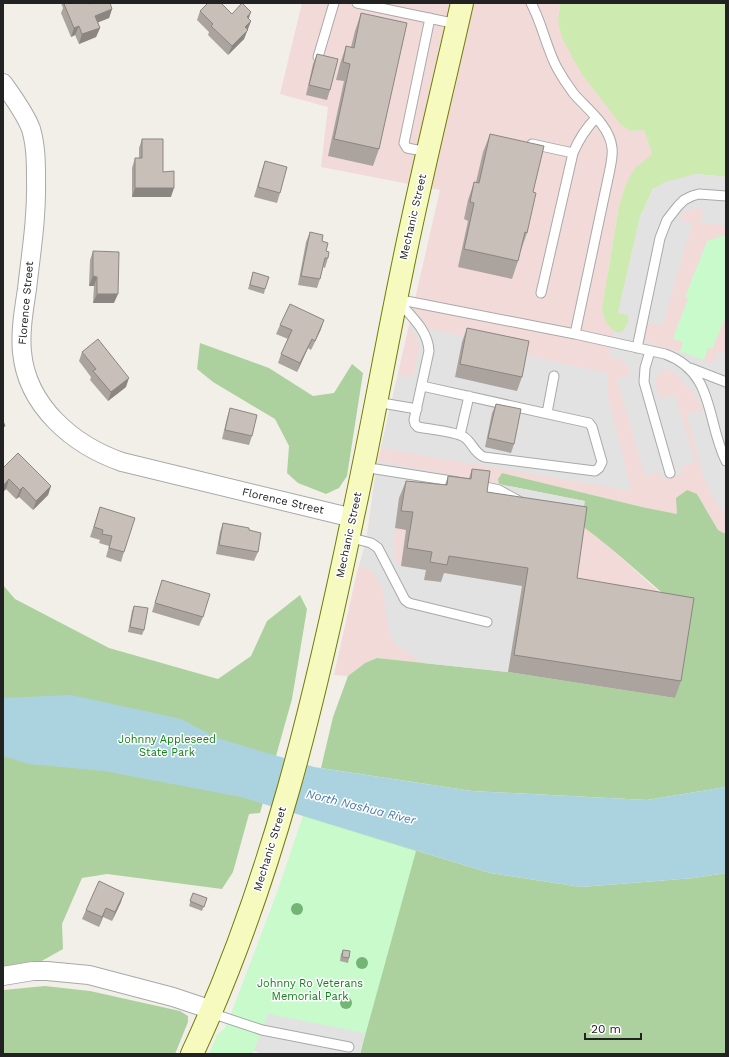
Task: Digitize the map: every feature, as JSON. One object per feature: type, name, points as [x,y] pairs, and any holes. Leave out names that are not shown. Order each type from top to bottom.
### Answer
[{"type":"main road","name":"Mechanic Street","points":[[192,1054],[212,1012],[240,941],[272,846],[292,780],[312,700],[351,528],[401,271],[462,3]]},
{"type":"street","name":"Florence Street","points":[[3,83],[26,117],[34,144],[36,208],[24,307],[22,351],[24,365],[29,380],[44,408],[54,420],[79,441],[100,454],[122,462],[351,528]]},
{"type":"street","points":[[3,976],[33,971],[89,975],[178,998],[212,1012]]},
{"type":"lane","points":[[318,57],[334,3]]},
{"type":"lane","points":[[356,3],[457,24]]},
{"type":"lane","points":[[530,3],[536,13],[557,68],[568,86],[605,130],[611,142],[612,155],[610,170],[575,334]]},
{"type":"lane","points":[[428,152],[406,148],[404,143],[430,18]]},
{"type":"lane","points":[[541,293],[573,153],[579,139],[587,127],[596,118]]},
{"type":"lane","points":[[531,144],[573,153]]},
{"type":"lane","points":[[637,348],[660,238],[667,220],[684,200],[692,196],[699,194],[726,196]]},
{"type":"lane","points":[[396,299],[575,334],[650,351],[669,356],[688,367],[726,382]]},
{"type":"lane","points":[[396,299],[420,327],[429,342],[429,351],[414,420],[418,427],[460,435],[468,441],[478,454],[484,456],[595,471],[599,468],[602,462],[592,427],[589,423],[422,386]]},
{"type":"lane","points":[[650,351],[645,368],[644,382],[670,473]]},
{"type":"lane","points":[[688,367],[704,390],[716,436],[726,461]]},
{"type":"lane","points":[[547,413],[554,376]]},
{"type":"lane","points":[[460,435],[469,396]]},
{"type":"lane","points":[[376,402],[417,409]]},
{"type":"lane","points":[[363,467],[492,488],[516,500],[527,503]]},
{"type":"lane","points":[[351,528],[378,548],[405,600],[409,603],[488,622]]},
{"type":"lane","points":[[212,1012],[262,1030],[349,1047]]},
{"type":"shaded area","points":[[302,3],[560,3],[558,21],[631,131],[644,130],[652,154],[626,184],[619,205],[608,271],[618,313],[640,217],[726,177],[726,534],[718,530],[697,494],[677,514],[502,473],[498,479],[581,525],[603,541],[650,584],[688,615],[675,698],[508,672],[377,658],[365,663],[348,676],[334,675],[357,572],[366,542],[376,469],[440,190],[321,167],[328,107],[280,94]]},
{"type":"shaded area","points":[[696,174],[726,177],[726,225],[702,223],[703,210],[701,208],[686,211],[681,215],[681,221],[692,224],[663,325],[651,323],[647,324],[643,334],[647,341],[654,345],[679,351],[713,364],[718,351],[726,354],[726,515],[716,503],[704,479],[687,414],[701,411],[703,408],[692,391],[678,376],[668,369],[664,369],[656,377],[655,383],[659,396],[663,398],[675,395],[695,462],[681,467],[682,474],[663,479],[659,472],[645,476],[617,379],[629,375],[629,367],[622,360],[609,357],[613,331],[619,333],[624,330],[629,321],[628,315],[618,313],[640,217],[653,189],[665,182]]},
{"type":"shaded area","points":[[410,325],[464,336],[455,377],[516,390],[524,355],[607,373],[607,392],[631,491],[381,448],[398,375],[408,377],[414,374],[419,347],[417,337],[409,328]]},
{"type":"shaded area","points":[[378,461],[585,501],[581,525],[399,498],[395,528],[394,553],[397,563],[401,566],[426,570],[424,580],[441,582],[442,573],[522,586],[508,672],[423,663],[394,643],[389,631],[382,587],[376,576],[369,569],[359,566],[366,542]]},
{"type":"shaded area","points":[[268,1014],[365,1033],[360,1054],[264,1054],[254,1051]]},
{"type":"green space","points":[[560,3],[726,3],[726,177],[696,174],[653,189],[640,217],[618,313],[628,315],[628,323],[624,330],[619,333],[609,327],[602,309],[619,205],[626,184],[635,168],[652,154],[644,130],[631,131],[621,125],[581,73],[562,38],[558,21]]},
{"type":"green space","points":[[726,235],[726,316],[712,349],[708,348],[704,360],[679,351],[683,342],[673,338],[688,299],[685,297],[707,241]]},
{"type":"green space","points":[[200,343],[269,368],[313,396],[334,393],[352,364],[363,373],[347,476],[339,488],[326,494],[298,483],[287,473],[289,446],[275,419],[213,382],[197,369]]},
{"type":"green space","points":[[502,473],[677,514],[676,498],[687,490],[697,494],[718,530],[726,534],[726,787],[647,800],[472,791],[321,768],[333,717],[348,676],[365,663],[377,658],[508,672],[675,698],[688,615],[622,557],[581,525],[584,501],[499,484],[498,479]]},
{"type":"green space","name":"Johnny Appleseed State Park","points":[[3,585],[15,599],[109,648],[218,679],[251,656],[267,621],[300,595],[307,609],[292,699],[260,813],[249,814],[233,872],[222,889],[107,874],[82,878],[62,924],[63,949],[40,962],[3,967]]},
{"type":"green space","points":[[303,816],[490,873],[581,887],[694,878],[726,873],[726,1054],[360,1054],[365,1033]]},
{"type":"green space","name":"Johnny Ro Veterans Memorial Park","points":[[303,816],[416,851],[360,1054],[264,1054],[254,1051],[252,1054],[209,1054],[217,1035],[225,1028],[229,1019],[276,895]]},
{"type":"green space","points":[[45,986],[90,991],[180,1011],[188,1016],[188,1022],[175,1054],[3,1054],[3,990]]},
{"type":"water","name":"North Nashua River","points":[[71,695],[181,719],[217,738],[314,767],[472,791],[647,800],[726,787],[726,873],[694,878],[581,887],[490,873],[241,797],[104,771],[29,764],[3,756],[3,698]]},
{"type":"building","points":[[110,3],[112,9],[95,16],[100,28],[82,34],[79,26],[74,28],[64,4]]},
{"type":"building","points":[[208,3],[221,3],[232,14],[242,3],[251,12],[247,17],[251,21],[245,27],[248,30],[232,46],[211,26],[213,24],[200,11]]},
{"type":"building","points":[[361,13],[407,23],[379,149],[334,139],[350,64],[343,62],[346,46],[354,48]]},
{"type":"building","points":[[317,54],[338,59],[330,90],[309,85]]},
{"type":"building","points":[[490,134],[544,146],[533,192],[536,193],[527,233],[525,232],[518,261],[464,249],[474,203],[470,202],[474,182],[479,183]]},
{"type":"building","points":[[142,139],[163,139],[163,172],[174,171],[174,188],[135,188],[135,158],[142,158]]},
{"type":"building","points":[[265,161],[287,167],[280,193],[258,187]]},
{"type":"building","points":[[310,232],[323,235],[322,241],[328,243],[326,251],[329,252],[328,258],[325,258],[320,279],[301,276]]},
{"type":"building","points":[[93,251],[119,252],[118,294],[97,294],[97,277],[93,276]]},
{"type":"building","points":[[253,272],[269,277],[265,289],[250,285]]},
{"type":"building","points":[[290,304],[324,320],[315,341],[312,339],[300,363],[281,354],[292,330],[280,325]]},
{"type":"building","points":[[467,328],[529,341],[522,377],[460,364]]},
{"type":"building","points":[[98,339],[129,378],[111,392],[93,371],[96,369],[82,352]]},
{"type":"building","points":[[496,404],[521,409],[514,444],[488,438]]},
{"type":"building","points":[[230,408],[257,415],[252,436],[225,430]]},
{"type":"building","points":[[18,453],[51,486],[36,501],[23,487],[20,490],[9,479],[3,486],[3,468]]},
{"type":"building","points":[[472,469],[490,471],[487,492],[587,507],[577,578],[694,598],[681,681],[514,655],[528,568],[449,556],[447,565],[430,562],[432,552],[407,548],[413,512],[401,511],[406,481],[447,485],[448,476],[471,479]]},
{"type":"building","points":[[100,507],[135,518],[124,552],[109,548],[112,536],[102,534],[103,530],[94,527]]},
{"type":"building","points":[[223,523],[249,528],[249,530],[261,533],[258,552],[219,545]]},
{"type":"building","points":[[162,580],[210,594],[203,617],[155,603]]},
{"type":"building","points":[[134,606],[148,608],[144,630],[130,627]]},
{"type":"building","points":[[99,881],[124,893],[115,912],[106,908],[102,917],[86,910]]},
{"type":"building","points":[[193,893],[207,898],[204,907],[190,901]]},
{"type":"building","points":[[343,950],[350,951],[349,958],[342,957]]}]
